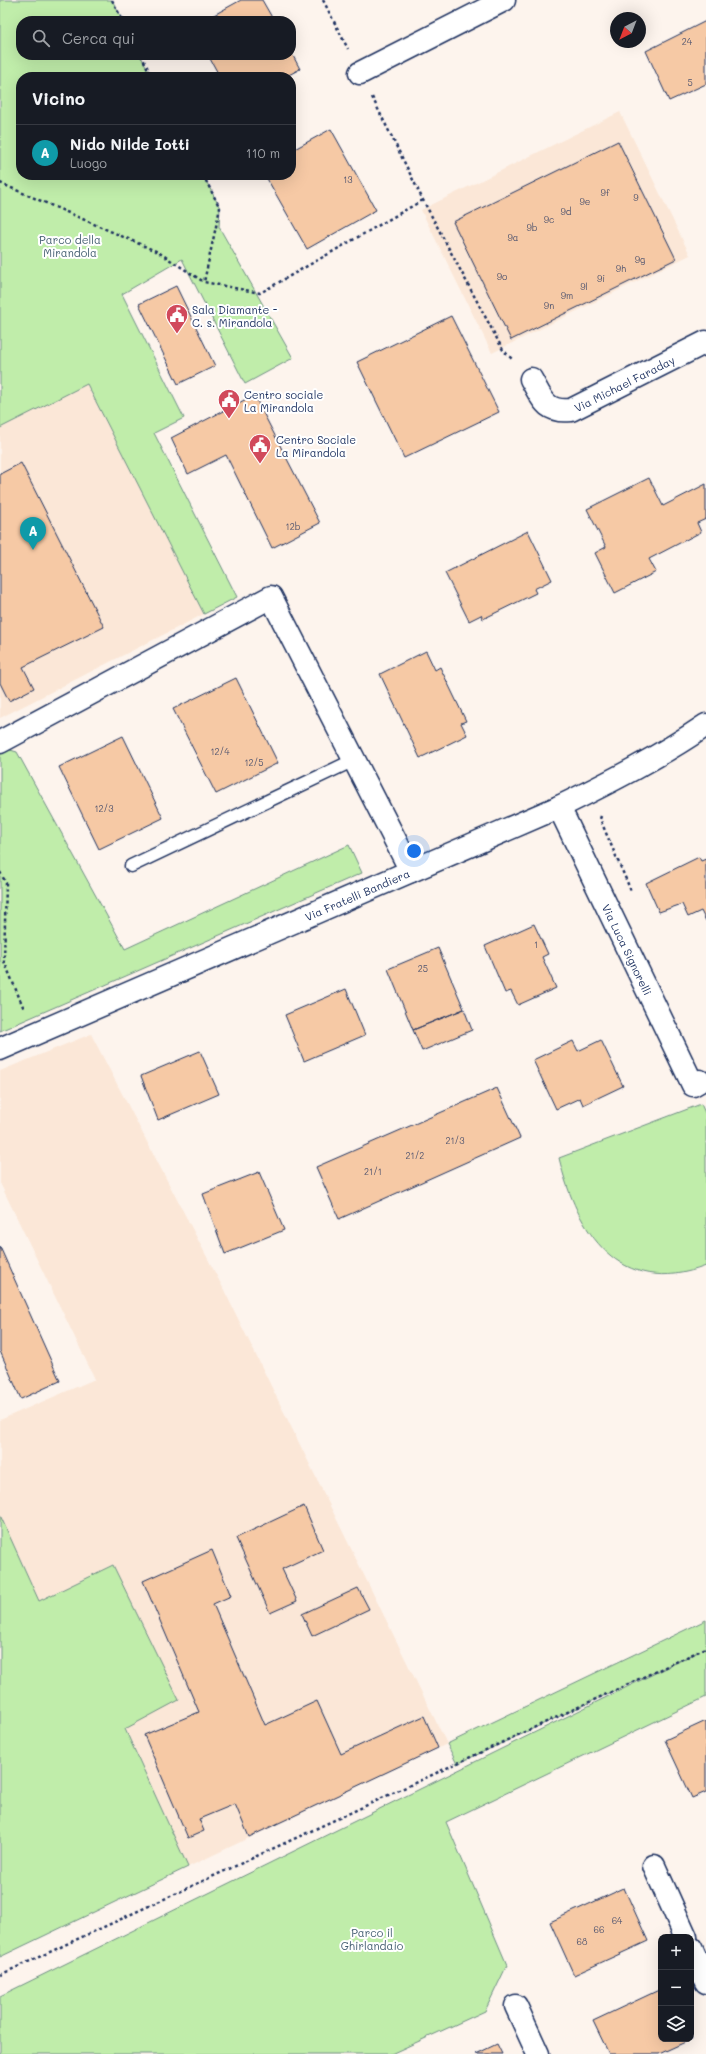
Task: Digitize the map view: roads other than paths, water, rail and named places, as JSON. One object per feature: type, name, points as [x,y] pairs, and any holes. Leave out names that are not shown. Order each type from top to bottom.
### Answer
[{"type":"street","points":[[360,73],[504,0]]},
{"type":"street","name":"Via Michael Faraday","points":[[531,379],[543,401],[549,407],[555,410],[571,410],[706,342]]},
{"type":"street","points":[[0,742],[271,597],[411,871]]},
{"type":"street","name":"Via Fratelli Bandiera","points":[[0,1049],[559,807],[626,775],[677,745],[706,725]]},
{"type":"street","name":"Via Luca Signorelli","points":[[559,807],[693,1085],[700,1081]]},
{"type":"street","points":[[654,1866],[685,1934]]},
{"type":"street","points":[[694,1955],[706,1982]]},
{"type":"street","points":[[516,2006],[538,2054]]},
{"type":"lane","points":[[131,866],[354,760]]},
{"type":"place","name":"Sala Diamante - C. s. Mirandola","points":[[177,334]]},
{"type":"place","name":"Centro sociale La Mirandola","points":[[229,420]]},
{"type":"place","name":"Centro Sociale La Mirandola","points":[[260,464]]},
{"type":"place","name":"Nido Nilde Iotti","points":[[33,550]]},
{"type":"park label","name":"Parco della Mirandola","points":[[70,245]]},
{"type":"park label","name":"Parco il Ghirlandaio","points":[[372,1938]]}]
